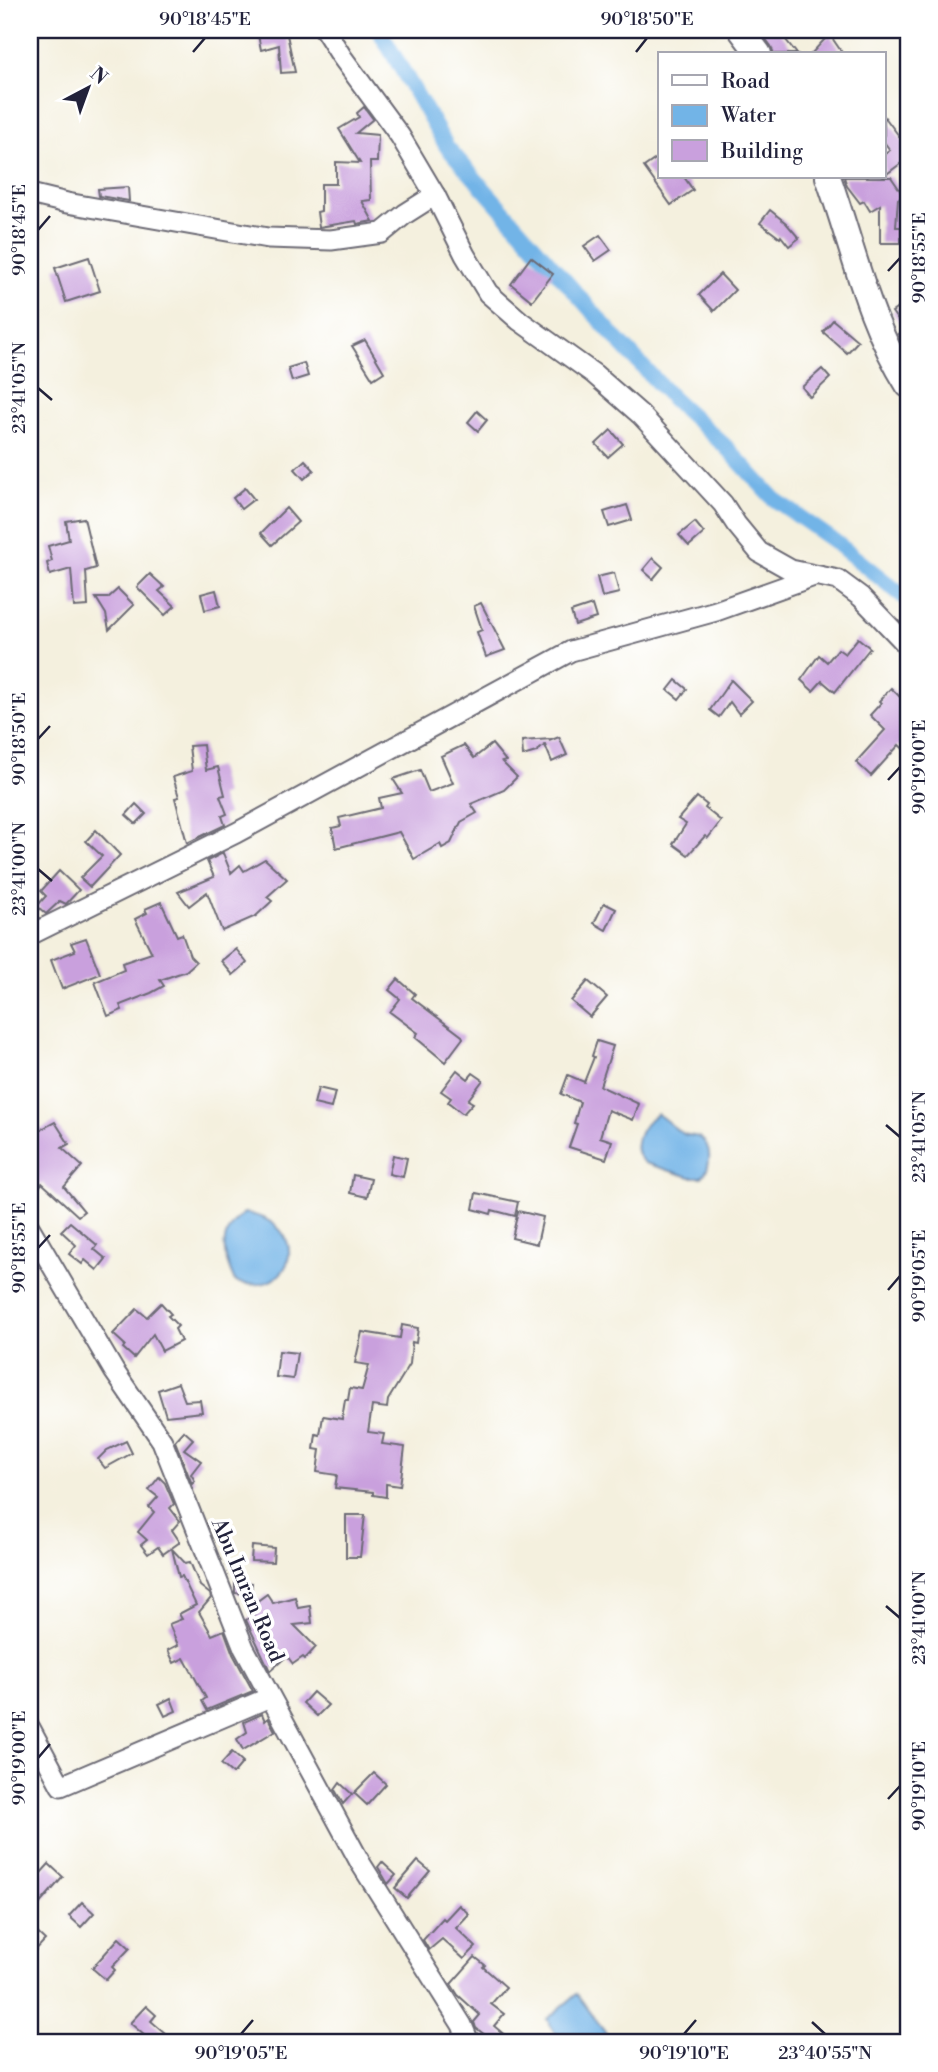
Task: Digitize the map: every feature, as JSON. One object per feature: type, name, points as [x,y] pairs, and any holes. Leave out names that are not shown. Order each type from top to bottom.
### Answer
[{"type":"street","points":[[325,30],[400,136],[488,293],[520,321],[594,373],[641,415],[723,504],[759,552],[790,570],[838,580],[861,597],[908,646]]},
{"type":"street","points":[[741,30],[757,52]]},
{"type":"street","points":[[828,178],[872,315],[908,385]]},
{"type":"street","points":[[30,194],[268,238],[331,240],[382,233],[435,195]]},
{"type":"street","points":[[30,935],[236,833],[571,651],[716,611],[815,575]]},
{"type":"street","name":"Abu Imran Road","points":[[30,1228],[114,1371],[162,1441],[244,1648],[361,1864],[462,2025],[469,2042]]},
{"type":"street","points":[[30,1728],[61,1786],[270,1697]]},
{"type":"water","points":[[657,1114],[680,1132],[698,1137],[707,1146],[709,1157],[702,1177],[690,1177],[645,1163],[640,1157],[637,1151],[638,1137],[641,1130]]},
{"type":"water","points":[[244,1213],[266,1220],[280,1230],[288,1244],[289,1258],[283,1270],[272,1280],[256,1284],[235,1282],[224,1245],[229,1229]]},
{"type":"water","points":[[577,1994],[612,2042],[560,2042],[547,2019]]},
{"type":"building","points":[[257,30],[286,30],[295,72],[281,73],[279,45],[261,50]]},
{"type":"building","points":[[759,30],[778,30],[795,52],[773,52]]},
{"type":"building","points":[[830,35],[842,52],[813,52]]},
{"type":"building","points":[[364,107],[373,119],[356,133],[378,135],[377,162],[370,162],[371,200],[362,201],[373,221],[319,227],[317,212],[321,211],[321,184],[336,184],[336,162],[360,163],[339,129],[359,117],[357,113]]},
{"type":"building","points":[[886,119],[908,148],[908,158],[886,174],[886,153],[890,150],[886,145]]},
{"type":"building","points":[[658,157],[658,178],[685,178],[693,190],[671,205],[644,167]]},
{"type":"building","points":[[891,177],[904,196],[898,199],[896,227],[901,227],[901,243],[880,243],[880,205],[870,211],[864,201],[860,203],[844,178]]},
{"type":"building","points":[[128,187],[129,201],[99,196],[98,189]]},
{"type":"building","points":[[770,210],[799,238],[789,246],[781,236],[780,238],[760,223]]},
{"type":"building","points":[[600,235],[611,250],[595,261],[584,246]]},
{"type":"building","points":[[89,257],[100,291],[66,302],[55,268]]},
{"type":"building","points":[[531,257],[553,274],[532,301],[511,284]]},
{"type":"building","points":[[720,274],[735,290],[714,311],[699,295]]},
{"type":"building","points":[[908,301],[908,356],[898,334],[904,329],[892,312]]},
{"type":"building","points":[[833,320],[858,341],[847,353],[823,332]]},
{"type":"building","points":[[365,340],[384,372],[373,379],[352,346]]},
{"type":"building","points":[[304,363],[308,376],[292,381],[288,368]]},
{"type":"building","points":[[822,369],[830,378],[810,397],[802,387]]},
{"type":"building","points":[[477,411],[487,420],[478,431],[468,422]]},
{"type":"building","points":[[611,430],[623,444],[608,457],[596,444]]},
{"type":"building","points":[[305,460],[314,470],[304,479],[295,469]]},
{"type":"building","points":[[245,488],[254,499],[241,509],[233,498]]},
{"type":"building","points":[[627,505],[632,520],[609,527],[604,512]]},
{"type":"building","points":[[286,508],[298,522],[272,545],[261,533]]},
{"type":"building","points":[[84,518],[96,568],[86,571],[88,606],[74,607],[71,569],[50,575],[47,563],[52,561],[48,546],[69,540],[66,521]]},
{"type":"building","points":[[695,522],[704,533],[689,546],[679,535]]},
{"type":"building","points":[[653,558],[663,567],[653,579],[643,570]]},
{"type":"building","points":[[614,573],[619,593],[602,597],[597,577]]},
{"type":"building","points":[[150,574],[164,587],[159,591],[175,606],[165,615],[137,587]]},
{"type":"building","points":[[118,589],[134,605],[109,630],[106,614],[96,598],[108,598]]},
{"type":"building","points":[[216,590],[220,606],[205,610],[201,594]]},
{"type":"building","points":[[481,603],[505,650],[486,657],[477,632],[482,630],[474,606]]},
{"type":"building","points":[[592,605],[596,618],[575,625],[571,612]]},
{"type":"building","points":[[858,638],[870,648],[835,692],[822,681],[813,691],[801,680],[819,655],[827,662],[838,649],[845,654]]},
{"type":"building","points":[[676,680],[687,689],[679,699],[668,690]]},
{"type":"building","points":[[731,680],[752,701],[739,714],[730,702],[719,717],[710,710]]},
{"type":"building","points":[[891,688],[908,709],[908,753],[899,745],[871,776],[856,762],[885,730],[870,715]]},
{"type":"building","points":[[559,737],[567,755],[552,762],[545,745],[536,752],[523,756],[522,741],[552,739],[549,741]]},
{"type":"building","points":[[492,744],[506,761],[502,762],[517,777],[504,790],[471,804],[477,813],[461,822],[451,843],[442,848],[440,844],[414,859],[399,832],[336,848],[332,828],[341,826],[339,818],[381,808],[379,798],[402,793],[393,779],[420,770],[429,792],[453,783],[441,756],[464,745],[474,758]]},
{"type":"building","points":[[203,745],[206,770],[218,767],[225,795],[220,796],[227,814],[222,816],[225,825],[187,843],[175,798],[179,797],[173,777],[192,771],[189,746]]},
{"type":"building","points":[[697,797],[707,805],[705,808],[721,821],[708,838],[705,836],[688,855],[673,844],[686,824],[678,819]]},
{"type":"building","points":[[136,804],[146,814],[136,824],[126,815]]},
{"type":"building","points":[[96,830],[120,855],[90,887],[80,878],[102,856],[86,841]]},
{"type":"building","points":[[223,853],[231,873],[240,865],[244,871],[265,859],[287,879],[267,897],[272,901],[256,916],[222,931],[207,892],[189,906],[178,892],[214,877],[207,861]]},
{"type":"building","points":[[59,871],[79,890],[66,904],[60,901],[46,914],[37,906],[46,896],[41,891]]},
{"type":"building","points":[[161,902],[177,936],[182,934],[190,956],[196,962],[186,971],[160,980],[164,986],[120,1005],[122,1010],[108,1016],[95,982],[124,970],[122,963],[152,953],[135,919],[147,913],[145,909]]},
{"type":"building","points":[[604,903],[616,909],[606,930],[594,923]]},
{"type":"building","points":[[86,938],[100,974],[62,989],[51,960],[75,951],[71,943]]},
{"type":"building","points":[[236,949],[247,963],[233,975],[221,961]]},
{"type":"building","points":[[398,979],[415,994],[412,998],[462,1036],[445,1062],[415,1037],[418,1033],[390,1012],[400,999],[389,990]]},
{"type":"building","points":[[588,981],[607,997],[590,1017],[571,1001]]},
{"type":"building","points":[[597,1041],[613,1046],[600,1086],[639,1104],[633,1120],[608,1110],[600,1137],[612,1141],[606,1159],[569,1147],[577,1124],[574,1123],[580,1102],[561,1094],[568,1075],[584,1082]]},
{"type":"building","points":[[457,1070],[468,1079],[473,1073],[483,1080],[468,1100],[473,1103],[463,1114],[448,1102],[451,1098],[441,1091]]},
{"type":"building","points":[[318,1088],[335,1092],[331,1108],[314,1104]]},
{"type":"building","points":[[55,1122],[69,1144],[62,1148],[82,1166],[64,1187],[84,1211],[78,1216],[42,1183],[40,1186],[30,1166],[30,1135]]},
{"type":"building","points":[[393,1155],[407,1158],[403,1177],[389,1174]]},
{"type":"building","points":[[353,1175],[371,1179],[367,1197],[350,1193]]},
{"type":"building","points":[[476,1193],[518,1202],[515,1216],[492,1210],[491,1214],[473,1209]]},
{"type":"building","points":[[518,1211],[543,1217],[537,1244],[512,1238]]},
{"type":"building","points":[[70,1222],[97,1245],[94,1249],[106,1259],[97,1270],[85,1260],[82,1264],[69,1254],[76,1245],[61,1231]]},
{"type":"building","points":[[161,1303],[178,1326],[175,1329],[181,1341],[162,1351],[153,1334],[134,1358],[113,1334],[137,1309],[147,1317]]},
{"type":"building","points":[[402,1325],[418,1328],[416,1343],[412,1342],[410,1364],[388,1400],[387,1408],[372,1406],[368,1432],[384,1434],[382,1444],[405,1447],[400,1486],[386,1484],[386,1497],[373,1495],[373,1492],[335,1488],[337,1475],[317,1472],[320,1450],[314,1449],[316,1434],[320,1435],[323,1416],[342,1419],[350,1388],[362,1390],[369,1365],[355,1363],[362,1332],[400,1338]]},
{"type":"building","points":[[279,1351],[297,1353],[293,1379],[276,1377]]},
{"type":"building","points":[[178,1383],[185,1401],[200,1400],[202,1412],[166,1416],[158,1390]]},
{"type":"building","points":[[184,1431],[193,1439],[184,1449],[201,1461],[191,1474],[195,1481],[192,1484],[175,1441]]},
{"type":"building","points":[[126,1441],[132,1453],[105,1468],[98,1459],[107,1450]]},
{"type":"building","points":[[159,1477],[165,1483],[174,1504],[170,1508],[180,1521],[172,1530],[180,1542],[163,1554],[158,1547],[148,1554],[141,1545],[147,1540],[138,1532],[154,1512],[149,1507],[158,1497],[149,1490]]},
{"type":"building","points":[[346,1515],[365,1515],[360,1557],[346,1557]]},
{"type":"building","points":[[252,1546],[274,1548],[273,1562],[251,1561]]},
{"type":"building","points":[[172,1549],[185,1563],[190,1562],[200,1586],[210,1594],[211,1598],[199,1612],[212,1635],[224,1630],[233,1654],[253,1691],[207,1710],[202,1701],[206,1698],[184,1658],[174,1663],[168,1650],[178,1645],[169,1624],[182,1619],[179,1614],[196,1605],[182,1576],[179,1577]]},
{"type":"building","points":[[235,1581],[252,1583],[251,1594],[235,1593]]},
{"type":"building","points":[[267,1594],[273,1603],[295,1597],[298,1608],[310,1606],[312,1623],[294,1625],[316,1647],[305,1659],[303,1657],[293,1664],[287,1656],[270,1671],[246,1620],[257,1612],[252,1605]]},
{"type":"building","points":[[313,1692],[328,1705],[317,1716],[303,1703]]},
{"type":"building","points":[[171,1698],[176,1711],[165,1716],[159,1704]]},
{"type":"building","points":[[262,1714],[265,1721],[268,1718],[275,1731],[243,1750],[237,1739],[247,1732],[244,1722]]},
{"type":"building","points":[[232,1752],[243,1762],[233,1774],[221,1764]]},
{"type":"building","points":[[374,1773],[386,1784],[367,1805],[354,1793]]},
{"type":"building","points":[[340,1783],[352,1794],[343,1804],[335,1790]]},
{"type":"building","points":[[418,1861],[430,1871],[407,1898],[395,1888]]},
{"type":"building","points":[[382,1862],[396,1875],[388,1884],[378,1867]]},
{"type":"building","points":[[49,1864],[63,1877],[30,1915],[30,1885]]},
{"type":"building","points":[[82,1902],[94,1913],[81,1927],[69,1916]]},
{"type":"building","points":[[459,1905],[469,1914],[456,1928],[476,1947],[464,1959],[442,1939],[429,1950],[423,1940]]},
{"type":"building","points":[[30,1926],[45,1940],[30,1956]]},
{"type":"building","points":[[119,1938],[130,1948],[112,1967],[115,1970],[106,1980],[92,1968]]},
{"type":"building","points":[[475,1957],[506,1987],[491,2004],[504,2014],[494,2026],[513,2042],[481,2042],[485,2035],[476,2028],[474,2022],[480,2015],[458,1995],[451,1984]]},
{"type":"building","points":[[146,2006],[156,2015],[151,2021],[166,2034],[158,2042],[152,2042],[130,2023]]},
{"type":"waterway","points":[[379,30],[447,147],[614,336],[673,399],[725,446],[774,499],[834,541],[908,600]]}]
